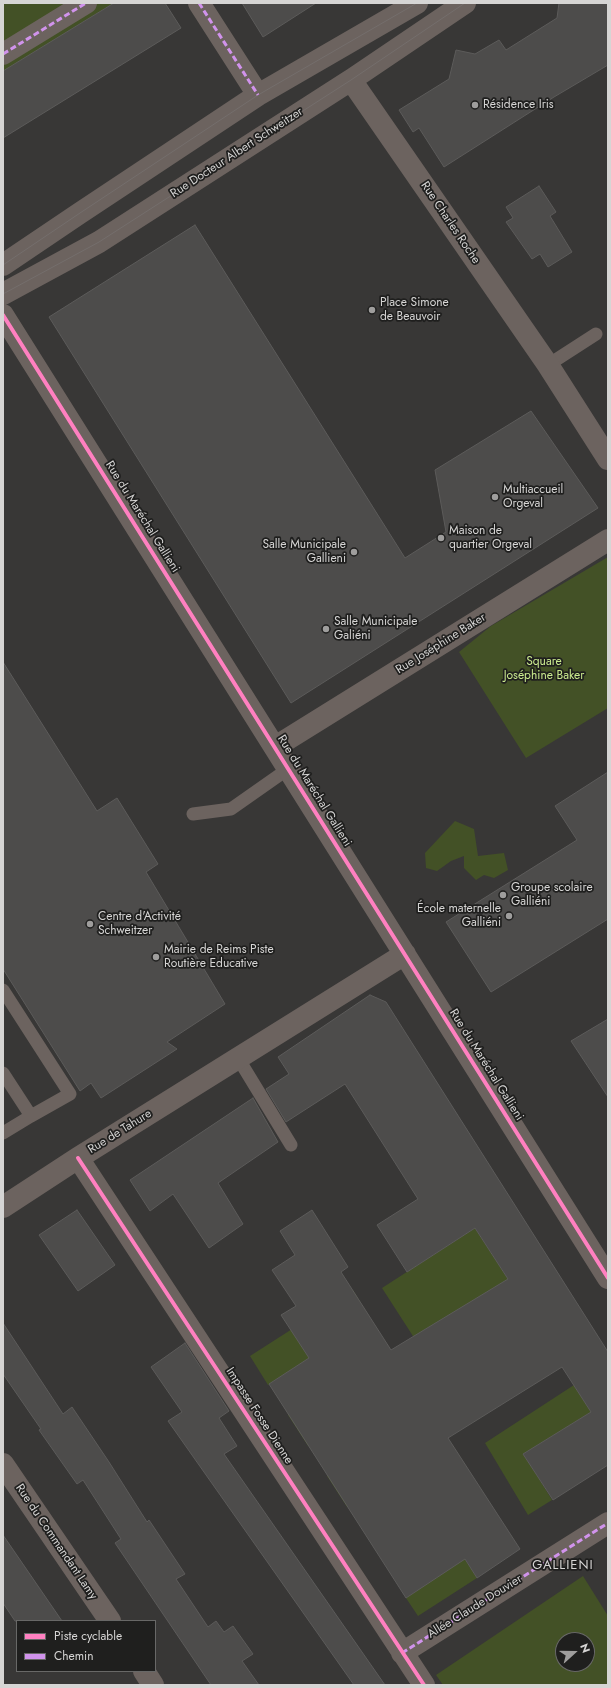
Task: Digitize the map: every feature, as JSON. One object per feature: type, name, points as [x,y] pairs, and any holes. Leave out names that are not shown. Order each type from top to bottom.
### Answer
[{"type":"street","points":[[3,54],[86,3]]},
{"type":"street","points":[[199,3],[258,96]]},
{"type":"street","points":[[3,265],[80,212],[258,96],[417,3]]},
{"type":"street","name":"Rue Docteur Albert Schweitzer","points":[[3,294],[99,242],[351,80],[465,3]]},
{"type":"street","name":"Rue Charles Roche","points":[[351,80],[548,365],[608,459]]},
{"type":"street","name":"Rue du Maréchal Gallieni","points":[[3,315],[608,1278]]},
{"type":"street","name":"Rue Joséphine Baker","points":[[275,747],[608,540]]},
{"type":"street","name":"Rue de Tahure","points":[[3,1207],[78,1158],[405,954]]},
{"type":"street","name":"Impasse Fosse Dienne","points":[[78,1158],[424,1685]]},
{"type":"street","name":"Rue du Commandant Lamy","points":[[3,1464],[109,1620]]},
{"type":"street","name":"Allée Claude Douvier","points":[[402,1653],[608,1523]]},
{"type":"street","points":[[145,1672],[153,1685]]},
{"type":"lane","points":[[548,365],[596,334]]},
{"type":"lane","points":[[194,814],[230,809],[288,768]]},
{"type":"lane","points":[[3,990],[70,1094],[3,1133]]},
{"type":"lane","points":[[238,1058],[291,1145]]},
{"type":"lane","points":[[3,1073],[31,1116]]},
{"type":"green space","points":[[3,3],[114,3],[3,72]]},
{"type":"green space","name":"Square Joséphine Baker","points":[[608,557],[608,708],[526,758],[459,652],[491,626]]},
{"type":"green space","points":[[455,821],[474,829],[478,856],[504,853],[508,870],[494,878],[484,875],[476,880],[464,868],[464,856],[451,861],[437,871],[426,868],[425,853]]},
{"type":"green space","points":[[475,1228],[508,1279],[469,1423],[382,1288]]},
{"type":"green space","points":[[353,1290],[361,1303],[318,1332],[477,1578],[418,1616],[406,1598],[432,1580],[374,1489],[347,1507],[327,1476],[354,1458],[335,1428],[308,1446],[288,1415],[314,1397],[295,1368],[268,1385],[250,1356]]},
{"type":"green space","points":[[574,1385],[591,1412],[524,1454],[552,1500],[528,1515],[485,1443]]},
{"type":"green space","points":[[583,1576],[608,1616],[608,1685],[443,1685],[436,1675]]},
{"type":"building","points":[[114,3],[165,3],[181,28],[3,138],[3,71]]},
{"type":"building","points":[[242,3],[316,3],[263,37]]},
{"type":"building","name":"Résidence Iris","points":[[559,3],[608,3],[608,65],[554,97],[444,167],[419,128],[413,132],[399,110],[449,79],[456,50],[475,54],[499,40],[506,50],[557,18]]},
{"type":"building","points":[[539,186],[556,212],[550,216],[572,252],[548,267],[540,254],[532,259],[506,222],[513,218],[506,207]]},
{"type":"building","points":[[195,225],[405,558],[446,532],[435,470],[531,411],[598,508],[291,703],[49,317]]},
{"type":"building","name":"Centre d'Activité Schweitzer","points":[[3,662],[97,811],[117,798],[158,864],[146,872],[225,1004],[167,1042],[177,1049],[101,1098],[91,1083],[80,1091],[3,969]]},
{"type":"building","points":[[608,772],[608,919],[491,992],[446,922],[577,840],[555,806]]},
{"type":"building","points":[[370,995],[386,1002],[608,1352],[608,1465],[553,1500],[523,1454],[591,1412],[562,1367],[448,1438],[520,1549],[477,1578],[465,1559],[406,1598],[269,1384],[309,1358],[281,1315],[296,1306],[272,1270],[295,1255],[280,1231],[312,1210],[348,1267],[341,1272],[391,1350],[508,1279],[475,1228],[407,1272],[377,1225],[418,1199],[345,1084],[286,1122],[266,1089],[289,1074],[278,1057]]},
{"type":"building","points":[[608,1019],[608,1097],[571,1041]]},
{"type":"building","points":[[253,1098],[278,1142],[218,1183],[243,1224],[209,1248],[173,1194],[150,1211],[130,1180]]},
{"type":"building","points":[[77,1210],[115,1265],[78,1291],[39,1235]]},
{"type":"building","points":[[3,1323],[63,1414],[72,1407],[147,1522],[149,1520],[185,1574],[176,1579],[208,1627],[216,1621],[224,1632],[233,1626],[253,1654],[242,1661],[259,1685],[211,1685],[115,1543],[121,1539],[83,1480],[77,1484],[39,1430],[41,1429],[3,1374]]},
{"type":"building","points":[[185,1343],[229,1411],[219,1418],[237,1446],[224,1454],[385,1685],[354,1685],[168,1421],[182,1412],[151,1367]]},
{"type":"building","points":[[3,1535],[61,1620],[15,1621],[3,1603]]},
{"type":"tram line","points":[[3,265],[258,95],[417,3]]},
{"type":"tram line","points":[[3,294],[99,242],[351,80],[465,3]]},
{"type":"marked path","points":[[3,54],[86,3]]},
{"type":"marked path","points":[[199,3],[258,95]]},
{"type":"marked path","points":[[402,1653],[608,1523]]},
{"type":"cycle path","points":[[3,315],[608,1278]]},
{"type":"cycle path","points":[[78,1158],[424,1685]]},
{"type":"place","name":"Résidence Iris","points":[[475,105]]},
{"type":"place","name":"Place Simone de Beauvoir","points":[[372,310]]},
{"type":"place","name":"Multiaccueil Orgeval","points":[[495,497]]},
{"type":"place","name":"Maison de quartier Orgeval","points":[[441,538]]},
{"type":"place","name":"Salle Municipale Gallieni","points":[[354,552]]},
{"type":"place","name":"Salle Municipale Galiéni","points":[[326,629]]},
{"type":"place","name":"Groupe scolaire Galliéni","points":[[503,895]]},
{"type":"place","name":"École maternelle Galliéni","points":[[509,916]]},
{"type":"place","name":"Centre d'Activité Schweitzer","points":[[90,924]]},
{"type":"place","name":"Mairie de Reims Piste Routière Educative","points":[[156,957]]},
{"type":"district","name":"GALLIENI","points":[[563,1566]]}]
